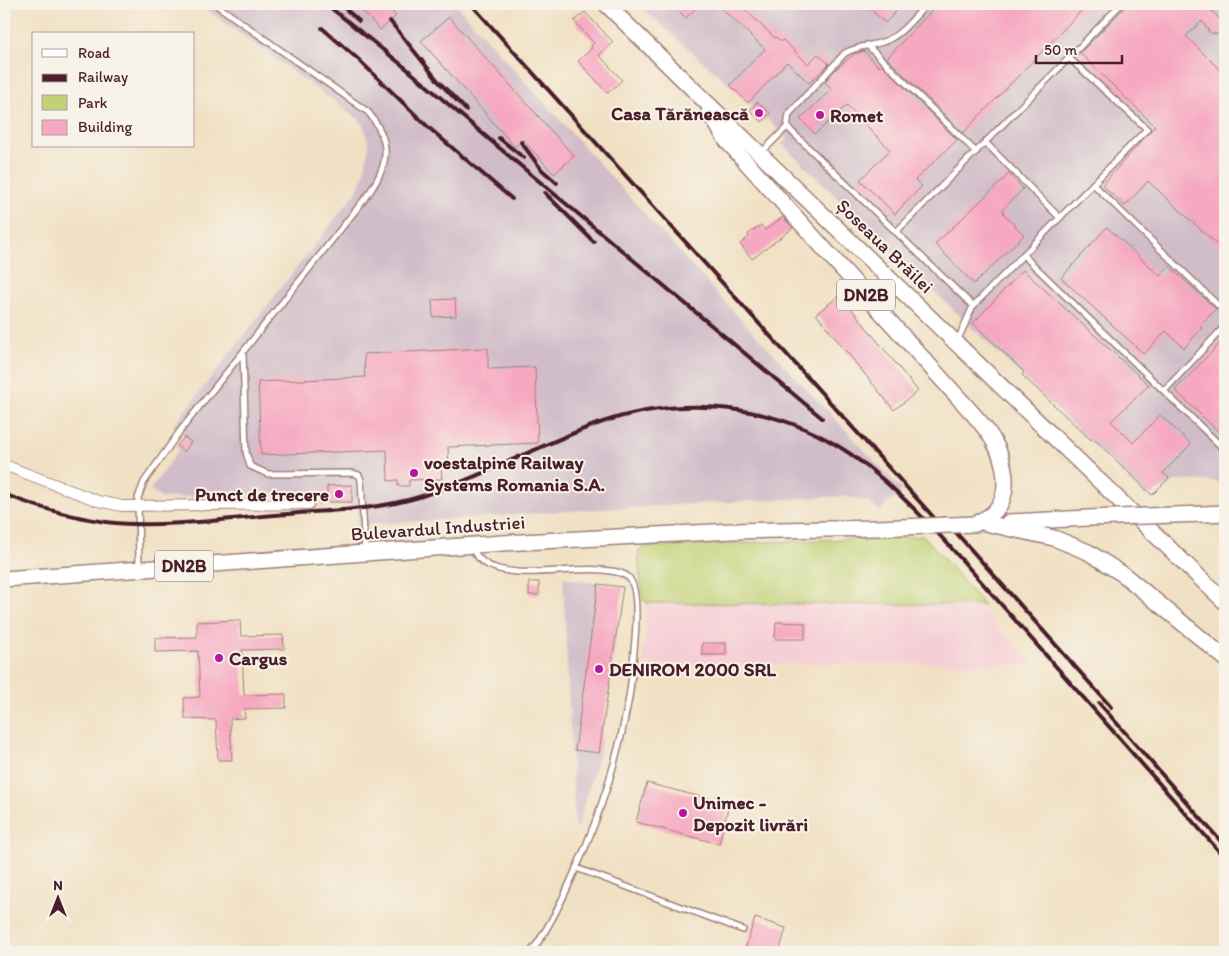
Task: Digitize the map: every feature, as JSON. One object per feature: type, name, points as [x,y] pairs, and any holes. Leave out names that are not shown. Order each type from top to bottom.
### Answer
[{"type":"main road","name":"Șoseaua Brăilei","points":[[606,4],[705,102],[1225,602]]},
{"type":"main road","name":"DN2B","points":[[705,102],[711,116],[727,141],[986,430],[998,448],[1005,481],[1004,498],[999,507],[980,523]]},
{"type":"main road","name":"DN2B","points":[[980,523],[1225,513]]},
{"type":"main road","name":"DN2B","points":[[980,523],[1054,538],[1088,552],[1124,575],[1225,658]]},
{"type":"main road","name":"Bulevardul Industriei","points":[[4,579],[469,545],[732,531],[876,528],[980,523]]},
{"type":"street","points":[[4,465],[98,501],[122,506],[309,504]]},
{"type":"lane","points":[[139,569],[138,507],[140,490],[148,474],[378,181],[385,162],[385,145],[379,127],[368,112],[215,4]]},
{"type":"lane","points":[[760,153],[787,127],[789,114],[845,53],[855,48],[884,42],[896,35],[927,4]]},
{"type":"lane","points":[[896,232],[1121,4]]},
{"type":"lane","points":[[867,45],[976,152]]},
{"type":"lane","points":[[956,342],[973,306],[1146,129],[1068,58]]},
{"type":"lane","points":[[787,127],[973,306]]},
{"type":"lane","points":[[985,142],[1060,218]]},
{"type":"lane","points":[[1093,184],[1225,312]]},
{"type":"lane","points":[[1023,255],[1225,450]]},
{"type":"lane","points":[[1164,391],[1225,326]]},
{"type":"lane","points":[[243,353],[246,452],[250,466],[268,474],[353,473],[359,475],[361,480],[365,553]]},
{"type":"lane","points":[[469,545],[483,562],[500,569],[535,572],[587,569],[606,570],[622,574],[633,583],[636,629],[625,720],[602,800],[576,868],[558,909],[531,952]]},
{"type":"lane","points":[[576,868],[743,930]]},
{"type":"shaded area","points":[[199,4],[455,4],[717,294],[902,490],[880,511],[869,502],[844,496],[584,510],[363,525],[358,525],[358,505],[321,506],[320,491],[161,498],[150,490],[179,449],[176,447],[185,435],[173,426],[356,192],[364,173],[369,145],[360,120]]},
{"type":"shaded area","points":[[638,4],[1225,4],[1225,482],[1179,480],[1146,496],[782,144],[788,139],[766,118],[762,122],[750,110],[753,106]]},
{"type":"shaded area","points":[[563,578],[623,587],[599,753],[577,829],[575,829]]},
{"type":"shaded area","points":[[647,603],[977,606],[1033,664],[643,664]]},
{"type":"green space","points":[[924,536],[984,605],[647,603],[643,600],[638,559],[639,550],[644,547]]},
{"type":"building","points":[[356,4],[385,4],[396,16],[380,30]]},
{"type":"building","points":[[672,4],[700,4],[686,18]]},
{"type":"building","points":[[717,4],[739,4],[775,38],[781,42],[783,40],[808,64],[818,54],[829,64],[809,83],[787,62],[748,103],[730,85],[765,49]]},
{"type":"building","points":[[865,4],[903,4],[885,23]]},
{"type":"building","points":[[938,4],[1088,4],[963,133],[887,58]]},
{"type":"building","points":[[1128,4],[1221,4],[1212,11],[1223,22],[1222,31],[1217,34],[1210,33],[1202,21],[1186,36],[1225,75],[1225,252],[1148,181],[1125,206],[1102,185],[1155,126],[1080,53]]},
{"type":"building","points":[[585,12],[613,42],[599,55],[622,80],[608,93],[578,61],[592,48],[591,46],[594,43],[574,21]]},
{"type":"building","points":[[449,17],[574,156],[554,174],[523,140],[515,147],[421,41]]},
{"type":"building","points":[[864,51],[879,67],[881,64],[957,140],[915,180],[922,186],[895,214],[860,180],[890,150],[847,105],[815,134],[800,119],[832,89],[825,82],[835,70],[854,54]]},
{"type":"building","points":[[757,102],[770,113],[762,122],[750,110]]},
{"type":"building","points":[[1009,174],[1023,189],[1002,210],[1024,235],[974,284],[935,244]]},
{"type":"building","points":[[783,217],[793,228],[752,259],[740,244],[749,237],[748,234],[761,225],[765,230]]},
{"type":"building","points":[[1107,227],[1160,276],[1169,266],[1216,309],[1200,326],[1202,328],[1184,348],[1166,331],[1144,354],[1061,278]]},
{"type":"building","points":[[1023,270],[1149,385],[1111,421],[1133,443],[1160,415],[1191,444],[1163,473],[1169,478],[1152,495],[1093,438],[1091,440],[1022,375],[1024,372],[973,323]]},
{"type":"building","points":[[840,295],[918,391],[894,410],[816,314]]},
{"type":"building","points":[[455,299],[456,316],[433,317],[432,300]]},
{"type":"building","points":[[1225,338],[1225,438],[1175,390]]},
{"type":"building","points":[[488,348],[488,369],[535,367],[538,443],[448,447],[449,466],[441,467],[442,479],[409,480],[409,486],[398,486],[398,480],[388,481],[387,450],[261,455],[258,382],[365,377],[364,354]]},
{"type":"building","name":"Punct de trecere","points":[[184,437],[191,442],[184,452],[177,446]]},
{"type":"building","name":"Punct de trecere","points":[[352,485],[352,502],[327,502],[327,486]]},
{"type":"building","points":[[529,582],[539,582],[539,595],[529,595]]},
{"type":"building","name":"DENIROM 2000 SRL","points":[[598,584],[623,587],[599,753],[575,750]]},
{"type":"building","points":[[240,620],[241,636],[283,635],[284,649],[242,650],[244,695],[286,694],[286,708],[244,709],[245,718],[230,719],[232,760],[218,760],[216,720],[185,719],[184,698],[200,697],[198,651],[155,652],[155,638],[197,637],[197,622]]},
{"type":"building","points":[[776,622],[805,623],[805,639],[775,639]]},
{"type":"building","points":[[702,643],[726,643],[726,655],[702,655]]},
{"type":"building","name":"Unimec - Depozit livrări","points":[[647,783],[729,804],[719,844],[636,822]]},
{"type":"building","points":[[755,918],[786,928],[779,952],[744,952]]},
{"type":"railway","points":[[326,4],[407,69],[822,418]]},
{"type":"railway","points":[[340,4],[359,21]]},
{"type":"railway","points":[[471,4],[946,531]]},
{"type":"railway","points":[[390,21],[439,82],[466,110]]},
{"type":"railway","points":[[322,28],[359,60],[428,127],[512,199]]},
{"type":"railway","points":[[499,138],[524,158]]},
{"type":"railway","points":[[521,142],[541,169],[557,183]]},
{"type":"railway","points":[[545,193],[594,242]]},
{"type":"railway","points":[[4,494],[67,514],[93,520],[128,524],[173,524],[354,509],[387,505],[419,497],[597,424],[629,415],[661,409],[727,408],[759,414],[790,423],[820,436],[849,453],[888,484],[912,507],[946,542],[1225,858]]},
{"type":"railway","points":[[943,518],[1111,707]]},
{"type":"railway","points":[[1099,703],[1225,846]]},
{"type":"place","name":"Casa Tărănească","points":[[759,113]]},
{"type":"place","name":"Romet","points":[[820,115]]},
{"type":"place","name":"voestalpine Railway Systems Romania S.A.","points":[[414,473]]},
{"type":"place","name":"Punct de trecere","points":[[339,494]]},
{"type":"place","name":"Cargus","points":[[219,658]]},
{"type":"place","name":"DENIROM 2000 SRL","points":[[599,669]]},
{"type":"place","name":"Unimec - Depozit livrări","points":[[683,813]]}]
